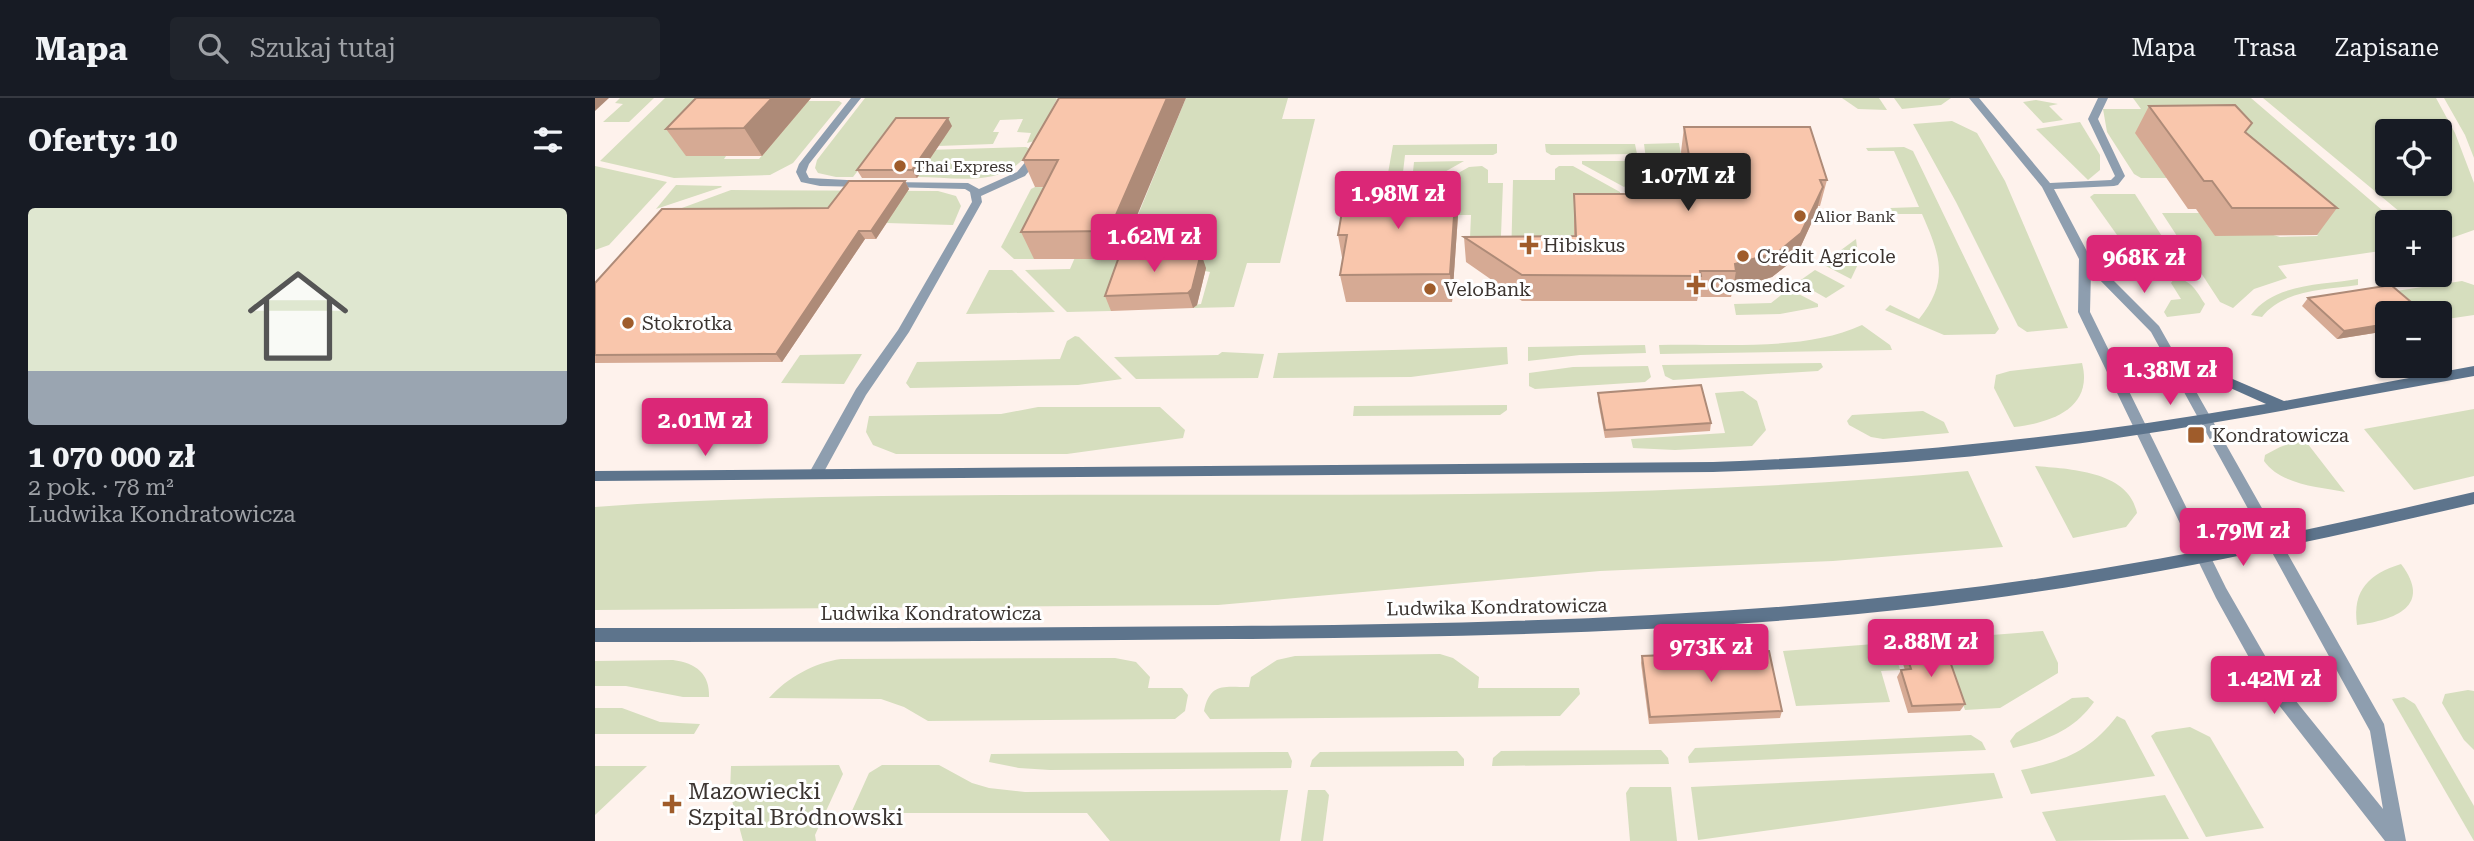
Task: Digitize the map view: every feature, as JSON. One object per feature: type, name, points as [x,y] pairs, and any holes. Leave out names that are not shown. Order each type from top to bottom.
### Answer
[{"type":"main road","points":[[2172,357],[2281,405]]},
{"type":"main road","points":[[595,475],[1770,465],[2014,447],[2140,429],[2474,371]]},
{"type":"main road","name":"Ludwika Kondratowicza","points":[[595,635],[1306,632],[1609,625],[1929,600],[2049,584],[2276,543],[2474,498]]},
{"type":"street","points":[[815,475],[861,392],[903,332],[976,206],[977,194],[972,188],[961,184],[820,183],[806,180],[801,172],[804,164],[856,98]]},
{"type":"street","points":[[1974,98],[2047,186],[2085,259],[2155,329],[2172,357],[2378,730],[2397,841]]},
{"type":"street","points":[[2047,186],[2114,183],[2120,176],[2093,119],[2103,98]]},
{"type":"street","points":[[977,194],[1021,174],[1032,163],[1042,145]]},
{"type":"street","points":[[2085,259],[2084,312],[2203,557],[2273,685],[2397,841]]},
{"type":"green space","points":[[620,98],[654,98],[629,122],[603,122],[623,104],[615,103]]},
{"type":"green space","points":[[665,98],[739,98],[687,156],[726,156],[724,159],[759,159],[808,101],[842,103],[793,163],[770,175],[674,178],[600,161]]},
{"type":"green space","points":[[865,98],[1057,99],[1035,141],[1027,143],[1031,133],[1017,132],[1023,119],[1000,120],[993,132],[999,132],[993,144],[938,146],[863,164],[853,177],[818,173],[815,168],[817,160]]},
{"type":"green space","points":[[1186,98],[1288,98],[1282,119],[1315,119],[1280,263],[1247,263],[1234,307],[1193,308],[1194,305],[1201,304],[1210,272],[1205,271],[1111,311],[1067,312],[1025,270],[1070,269],[1076,255],[1138,215]]},
{"type":"green space","points":[[1842,98],[1879,98],[1887,110],[1858,109]]},
{"type":"green space","points":[[1894,98],[1951,98],[1941,105],[1902,109]]},
{"type":"green space","points":[[2133,98],[2251,98],[2382,210],[2375,210],[2375,252],[2278,266],[2287,278],[2254,289],[2233,308],[2220,302],[2162,213],[2199,213],[2280,237],[2318,236],[2299,213],[2167,178],[2141,178],[2134,174],[2107,132],[2103,109],[2141,109]]},
{"type":"green space","points":[[2263,98],[2436,98],[2447,119],[2375,119],[2375,191]]},
{"type":"green space","points":[[2444,98],[2474,98],[2474,158],[2465,135]]},
{"type":"green space","points":[[2036,100],[2058,104],[2049,106],[2063,120],[2043,123],[2023,102]]},
{"type":"green space","points":[[1952,121],[1977,133],[2005,181],[2068,328],[2027,332],[2018,326],[1956,202],[1913,124]]},
{"type":"green space","points":[[2080,122],[2100,155],[2100,170],[2088,180],[2036,129]]},
{"type":"green space","points":[[2452,127],[2474,183],[2474,230],[2452,238],[2452,210],[2398,210],[2381,196],[2452,196]]},
{"type":"green space","points":[[1679,143],[1690,206],[1634,220],[1630,192],[1649,181],[1644,144]]},
{"type":"green space","points":[[1497,144],[1497,153],[1493,155],[1405,155],[1398,215],[1343,215],[1350,179],[1387,179],[1393,145]]},
{"type":"green space","points":[[1545,144],[1635,144],[1637,154],[1551,155],[1546,152]]},
{"type":"green space","points":[[1904,147],[1913,151],[1999,329],[1995,334],[1944,335],[1885,310],[1890,305],[1919,319],[1929,305],[1938,280],[1937,255],[1922,214],[1892,214],[1890,208],[1919,207],[1894,151],[1868,151],[1866,148]]},
{"type":"green space","points":[[1030,149],[1020,162],[995,175],[964,179],[917,177],[929,160],[926,150]]},
{"type":"green space","points":[[1464,161],[1411,191],[1414,162]]},
{"type":"green space","points":[[1582,161],[1637,161],[1639,177],[1624,187],[1582,164]]},
{"type":"green space","points":[[595,166],[667,182],[609,245],[595,250]]},
{"type":"green space","points":[[1482,166],[1488,170],[1488,183],[1503,183],[1500,262],[1469,262],[1471,215],[1408,215],[1410,200],[1469,167]]},
{"type":"green space","points":[[1559,166],[1573,166],[1620,192],[1623,219],[1575,262],[1511,262],[1513,180],[1555,180],[1555,169]]},
{"type":"green space","points":[[676,185],[721,186],[722,187],[656,209]]},
{"type":"green space","points":[[1070,188],[1034,259],[1014,259],[1001,247],[1031,189]]},
{"type":"green space","points":[[731,190],[938,191],[956,196],[961,206],[953,225],[660,216]]},
{"type":"green space","points":[[2094,194],[2135,194],[2172,252],[2143,252],[2122,242],[2090,197]]},
{"type":"green space","points":[[1856,239],[1859,262],[1851,279],[1822,264]]},
{"type":"green space","points":[[989,270],[1012,270],[1055,312],[966,314]]},
{"type":"green space","points":[[1815,270],[1845,286],[1826,298],[1798,282]]},
{"type":"green space","points":[[2174,279],[2189,283],[2196,290],[2205,304],[2200,313],[2167,317],[2164,312],[2171,300],[2181,299],[2171,283]]},
{"type":"green space","points":[[2358,279],[2358,285],[2306,292],[2282,301],[2262,317],[2251,315],[2261,305],[2286,291]]},
{"type":"green space","points":[[2462,281],[2474,285],[2474,315],[2452,318],[2452,301],[2408,301],[2396,291],[2422,287],[2452,287],[2452,283]]},
{"type":"green space","points":[[1789,289],[1818,304],[1818,307],[1780,314],[1736,315],[1734,304],[1771,303]]},
{"type":"green space","points":[[1862,325],[1890,345],[1892,350],[1660,354],[1659,345],[1789,343],[1839,334]]},
{"type":"green space","points":[[1075,336],[1122,379],[1078,385],[910,388],[906,383],[917,362],[1060,359],[1067,341]]},
{"type":"green space","points":[[1645,345],[1646,353],[1580,355],[1528,361],[1528,347]]},
{"type":"green space","points":[[1507,347],[1508,364],[1411,377],[1273,378],[1278,353]]},
{"type":"green space","points":[[1222,352],[1264,354],[1258,378],[1136,379],[1114,357],[1218,355]]},
{"type":"green space","points":[[862,354],[844,384],[781,383],[800,355]]},
{"type":"green space","points":[[1821,363],[1823,367],[1818,371],[1673,380],[1665,376],[1662,365]]},
{"type":"green space","points":[[2082,363],[2082,392],[2066,411],[2042,422],[2014,427],[1994,388],[1996,375]]},
{"type":"green space","points":[[1648,366],[1651,377],[1645,382],[1535,389],[1529,386],[1529,373],[1573,367]]},
{"type":"green space","points":[[1743,391],[1757,401],[1766,430],[1752,446],[1675,450],[1633,448],[1631,439],[1725,433],[1715,393]]},
{"type":"green space","points":[[1507,405],[1507,410],[1500,415],[1353,416],[1354,406]]},
{"type":"green space","points":[[1038,407],[1160,407],[1185,430],[1183,438],[1067,454],[896,454],[873,445],[866,432],[869,416],[1001,414]]},
{"type":"green space","points":[[2474,409],[2474,476],[2414,490],[2364,429]]},
{"type":"green space","points":[[1923,411],[1944,422],[1949,433],[1883,439],[1871,437],[1849,425],[1847,421],[1852,415]]},
{"type":"green space","points":[[2304,439],[2345,492],[2290,480],[2271,469],[2264,461],[2265,455]]},
{"type":"green space","points":[[2035,466],[2081,471],[2110,480],[2123,488],[2132,499],[2137,513],[2126,527],[2073,538]]},
{"type":"green space","points":[[1968,471],[2003,547],[1833,561],[1600,571],[1218,605],[595,610],[595,507],[849,497],[1606,492],[1727,488]]},
{"type":"green space","points":[[2401,564],[2410,578],[2413,591],[2411,600],[2396,615],[2357,625],[2357,602],[2365,585],[2380,573]]},
{"type":"green space","points":[[2043,631],[2058,663],[2058,673],[2000,708],[1965,710],[1945,652],[1896,655],[1900,670],[1881,671],[1890,702],[1796,706],[1783,651]]},
{"type":"green space","points":[[1440,654],[1453,658],[1479,677],[1478,688],[1579,688],[1580,694],[1560,716],[1210,719],[1204,711],[1214,691],[1225,687],[1249,687],[1251,677],[1277,660],[1295,656]]},
{"type":"green space","points":[[1115,658],[1136,662],[1150,677],[1148,688],[1182,688],[1188,695],[1185,711],[1175,719],[928,721],[904,707],[881,699],[769,698],[802,672],[841,659]]},
{"type":"green space","points":[[673,660],[700,671],[707,682],[709,697],[683,697],[626,686],[595,686],[595,661]]},
{"type":"green space","points":[[2474,691],[2474,750],[2464,740],[2442,703],[2445,694]]},
{"type":"green space","points":[[2088,697],[2094,702],[2068,727],[2048,738],[2013,748],[2010,741],[2016,733],[2072,698]]},
{"type":"green space","points":[[2404,697],[2415,704],[2474,806],[2474,841],[2392,699]]},
{"type":"green space","points":[[595,708],[622,708],[660,722],[700,724],[694,734],[595,734]]},
{"type":"green space","points":[[2117,716],[2125,720],[2155,776],[2031,794],[2021,770],[2051,763],[2075,753],[2097,738]]},
{"type":"green space","points":[[2190,727],[2210,737],[2264,828],[2206,837],[2151,736],[2156,732]]},
{"type":"green space","points":[[1971,735],[1982,742],[1986,750],[1689,763],[1688,757],[1695,748]]},
{"type":"green space","points":[[1661,750],[1668,758],[1669,764],[1492,766],[1493,758],[1501,751]]},
{"type":"green space","points":[[1457,751],[1464,759],[1464,766],[1310,767],[1312,760],[1320,752]]},
{"type":"green space","points":[[1288,752],[1292,761],[1291,768],[1050,770],[989,762],[991,754]]},
{"type":"green space","points":[[839,765],[843,774],[815,835],[816,841],[743,841],[730,793],[731,766]]},
{"type":"green space","points":[[882,765],[939,765],[972,783],[1025,792],[1288,790],[1280,841],[1110,841],[1087,813],[851,813],[869,773]]},
{"type":"green space","points":[[595,766],[647,766],[595,815]]},
{"type":"green space","points":[[1994,773],[2003,798],[1698,840],[1691,787]]},
{"type":"green space","points":[[1630,787],[1671,787],[1677,841],[1630,841],[1626,793]]},
{"type":"green space","points":[[1308,790],[1325,790],[1329,795],[1323,841],[1301,841]]},
{"type":"green space","points":[[2165,795],[2189,839],[2056,841],[2042,812]]},
{"type":"building","points":[[696,98],[772,98],[744,128],[666,129]]},
{"type":"building","points":[[1059,98],[1167,98],[1109,231],[1021,232],[1058,160],[1023,160]]},
{"type":"building","points":[[2235,105],[2252,123],[2245,132],[2337,208],[2232,208],[2212,181],[2204,181],[2149,106]]},
{"type":"building","points":[[896,118],[948,118],[912,170],[857,170]]},
{"type":"building","points":[[1684,127],[1810,127],[1827,180],[1820,180],[1823,187],[1801,233],[1778,252],[1735,264],[1736,271],[1700,271],[1701,276],[1522,275],[1464,237],[1576,236],[1574,194],[1650,194],[1649,190],[1695,190]]},
{"type":"building","points":[[849,181],[905,181],[871,231],[859,231],[776,354],[595,355],[595,283],[662,209],[828,208]]},
{"type":"building","points":[[1456,187],[1450,274],[1340,275],[1347,235],[1338,235],[1346,188]]},
{"type":"building","points":[[1201,253],[1192,289],[1188,293],[1105,296],[1120,254]]},
{"type":"building","points":[[2393,287],[2410,301],[2375,301],[2375,326],[2344,331],[2308,298]]},
{"type":"building","points":[[1701,385],[1711,423],[1605,430],[1598,393]]},
{"type":"building","points":[[1946,650],[1965,704],[1912,706],[1901,670],[1911,669],[1905,651]]},
{"type":"building","points":[[1769,651],[1782,711],[1650,717],[1642,656]]},
{"type":"place","name":"Thai Express","points":[[900,166]]},
{"type":"place","name":"Alior Bank","points":[[1800,216]]},
{"type":"place","name":"Hibiskus","points":[[1529,245]]},
{"type":"place","name":"Crédit Agricole","points":[[1743,256]]},
{"type":"place","name":"Cosmedica","points":[[1696,285]]},
{"type":"place","name":"VeloBank","points":[[1430,289]]},
{"type":"place","name":"Stokrotka","points":[[628,323]]},
{"type":"place","name":"Kondratowicza","points":[[2196,435]]},
{"type":"place","name":"Mazowiecki Szpital Bródnowski","points":[[672,804]]}]
